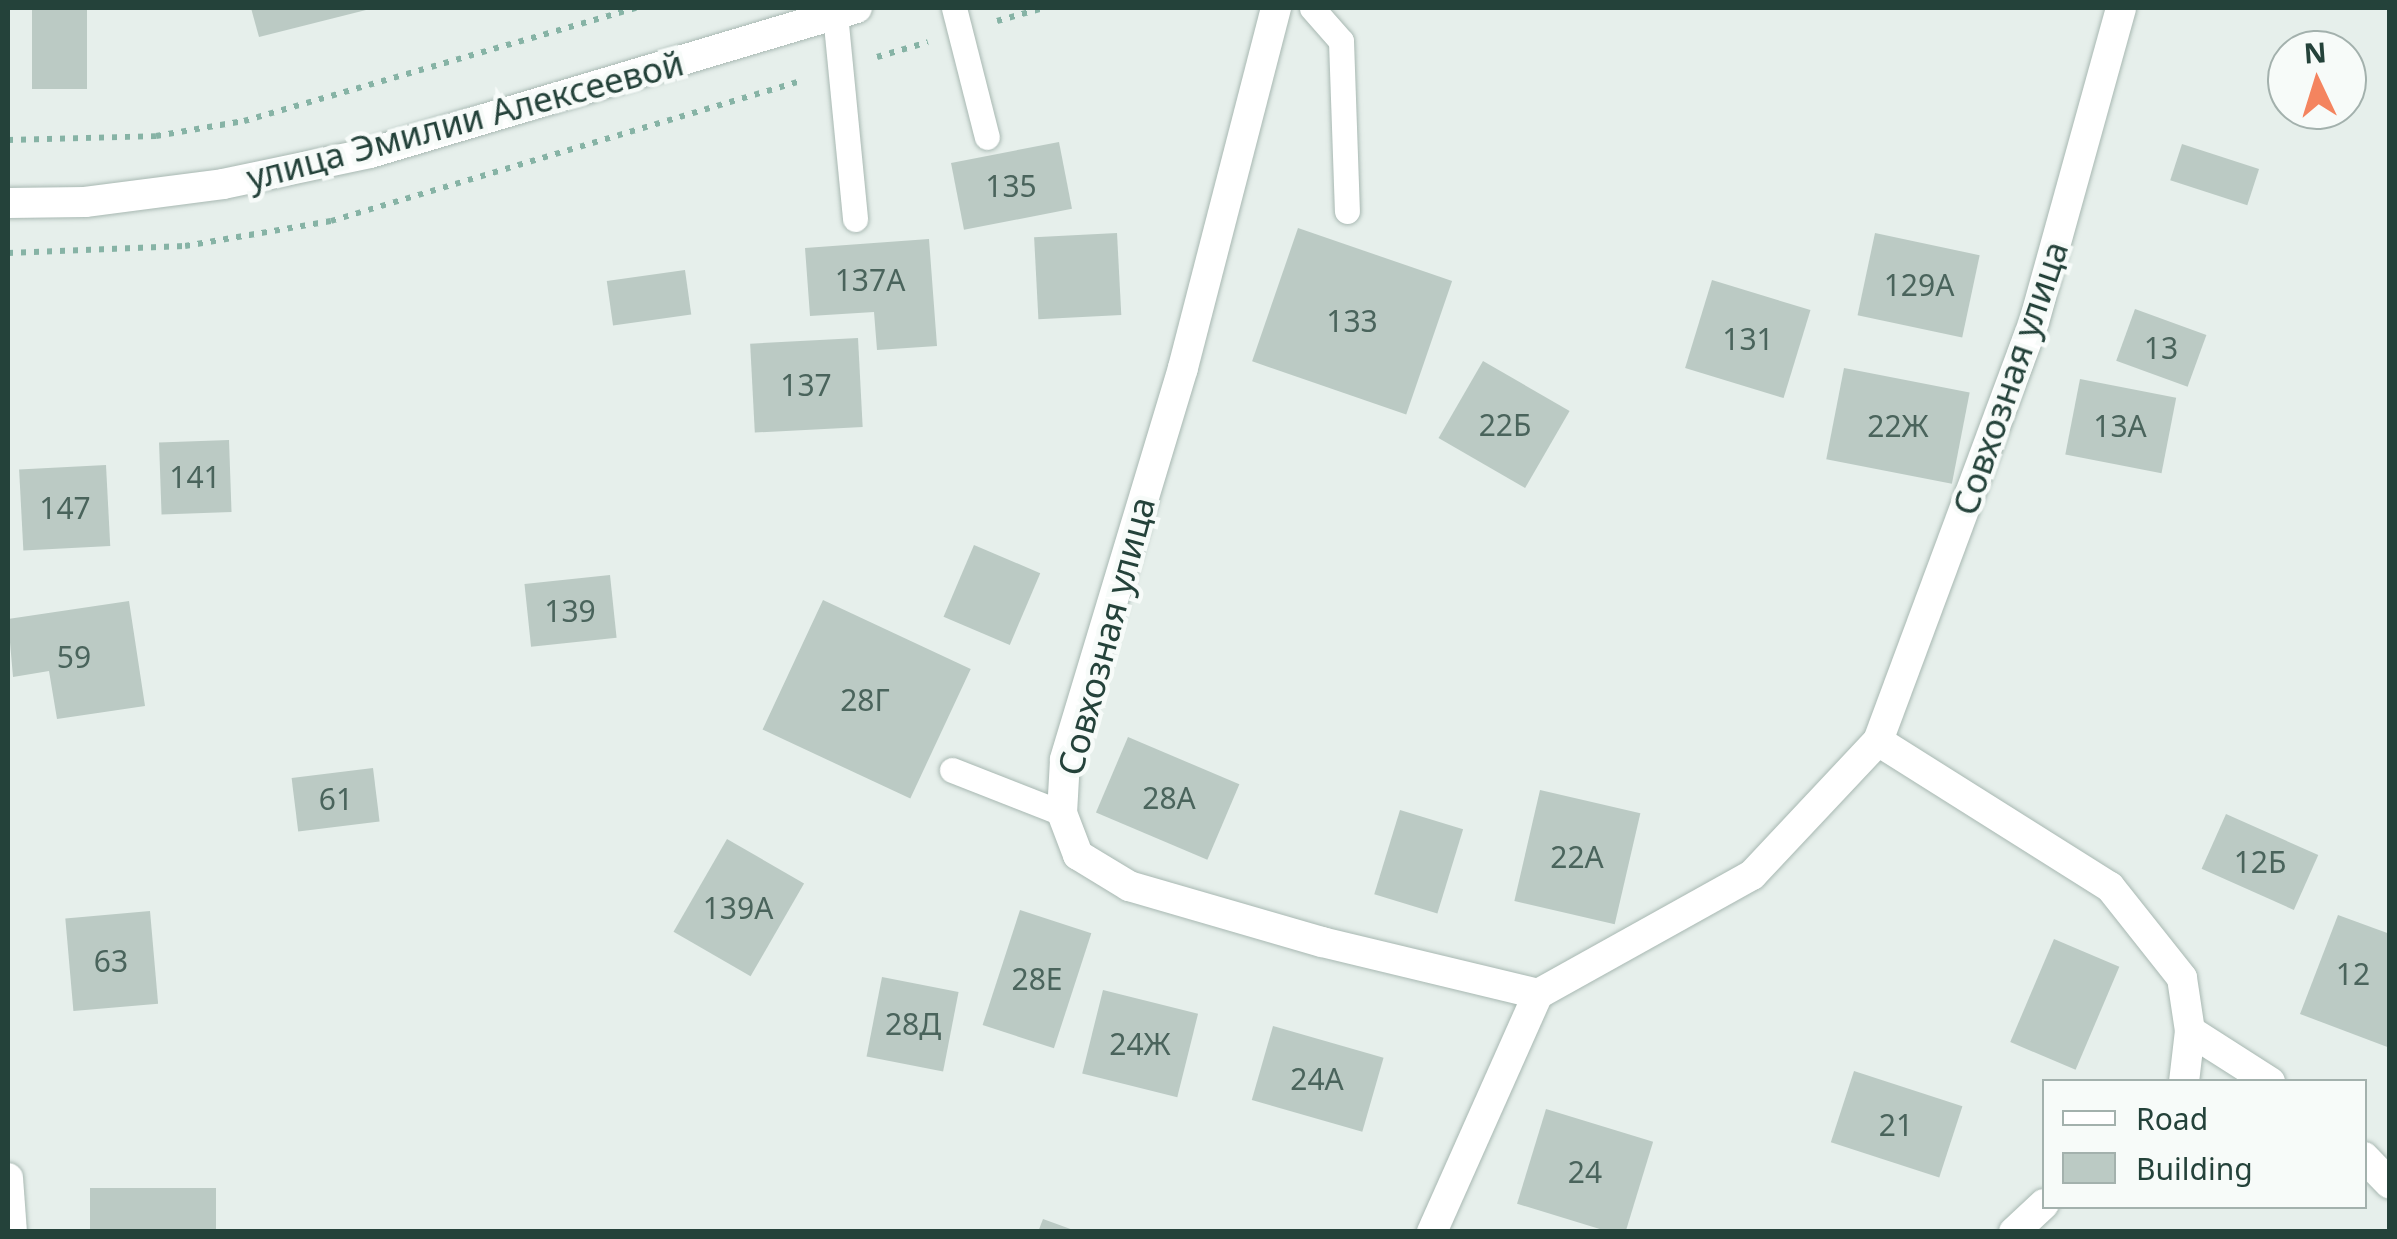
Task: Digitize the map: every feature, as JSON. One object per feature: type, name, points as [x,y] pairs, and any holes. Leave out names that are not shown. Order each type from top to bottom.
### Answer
[{"type":"street","name":"Совхозная улица","points":[[1276,8],[1182,368],[1065,760],[1062,814],[1078,855],[1129,886],[1322,942],[1538,994],[1752,875],[1878,742],[2034,322],[2121,8]]},
{"type":"street","name":"улица Эмилии Алексеевой","points":[[8,203],[85,202],[223,184],[370,153],[846,11]]},
{"type":"street","points":[[1878,742],[2110,887],[2182,978],[2190,1030],[2184,1079]]},
{"type":"street","points":[[1432,1232],[1538,994]]},
{"type":"street","points":[[2190,1030],[2265,1079]]},
{"type":"street","points":[[2367,1160],[2390,1184]]},
{"type":"street","points":[[8,1178],[12,1232]]},
{"type":"street","points":[[2014,1232],[2042,1206]]},
{"type":"lane","points":[[1312,8],[1341,41],[1346,211]]},
{"type":"lane","points":[[846,11],[840,68],[856,219]]},
{"type":"lane","points":[[957,20],[988,137]]},
{"type":"lane","points":[[952,770],[1062,814]]},
{"type":"path","points":[[8,140],[156,136],[244,121],[636,8]]},
{"type":"path","points":[[8,252],[185,246],[330,221],[840,68],[957,20],[1044,8]]},
{"type":"building","points":[[32,8],[87,8],[87,89],[32,89]]},
{"type":"building","points":[[251,8],[370,8],[370,9],[259,37]]},
{"type":"building","points":[[1059,142],[1072,209],[964,230],[951,163]]},
{"type":"building","points":[[2182,144],[2259,169],[2247,205],[2170,180]]},
{"type":"building","points":[[1298,228],[1452,281],[1406,414],[1252,361]]},
{"type":"building","points":[[1117,233],[1121,315],[1038,319],[1034,237]]},
{"type":"building","points":[[1875,233],[1980,255],[1962,337],[1858,315]]},
{"type":"building","points":[[929,239],[937,346],[877,350],[874,312],[810,316],[805,248]]},
{"type":"building","points":[[685,270],[691,315],[613,326],[607,281]]},
{"type":"building","points":[[1712,280],[1810,310],[1784,398],[1685,368]]},
{"type":"building","points":[[2135,309],[2206,335],[2188,387],[2116,361]]},
{"type":"building","points":[[858,338],[863,427],[755,433],[750,344]]},
{"type":"building","points":[[1483,361],[1570,411],[1525,488],[1438,438]]},
{"type":"building","points":[[1844,368],[1970,392],[1952,484],[1826,459]]},
{"type":"building","points":[[2080,379],[2176,398],[2162,473],[2065,455]]},
{"type":"building","points":[[229,440],[232,512],[162,514],[159,442]]},
{"type":"building","points":[[106,465],[110,546],[23,550],[19,470]]},
{"type":"building","points":[[974,545],[1040,573],[1010,645],[944,617]]},
{"type":"building","points":[[610,575],[617,638],[531,647],[524,584]]},
{"type":"building","points":[[823,600],[971,669],[910,798],[763,730]]},
{"type":"building","points":[[129,601],[145,706],[57,719],[49,671],[13,677],[8,619]]},
{"type":"building","points":[[1128,737],[1239,784],[1207,860],[1096,812]]},
{"type":"building","points":[[373,768],[380,822],[298,832],[292,778]]},
{"type":"building","points":[[1540,790],[1640,813],[1615,924],[1514,901]]},
{"type":"building","points":[[1400,810],[1463,829],[1437,913],[1374,894]]},
{"type":"building","points":[[2226,814],[2318,855],[2294,910],[2202,869]]},
{"type":"building","points":[[727,839],[804,884],[751,976],[674,932]]},
{"type":"building","points":[[1020,910],[1091,933],[1054,1048],[983,1025]]},
{"type":"building","points":[[150,911],[158,1004],[73,1011],[65,918]]},
{"type":"building","points":[[2338,915],[2390,934],[2390,1048],[2300,1014]]},
{"type":"building","points":[[2054,939],[2119,967],[2076,1070],[2010,1042]]},
{"type":"building","points":[[882,977],[959,992],[943,1071],[867,1057]]},
{"type":"building","points":[[1103,990],[1198,1014],[1177,1097],[1082,1073]]},
{"type":"building","points":[[1273,1026],[1384,1058],[1362,1132],[1252,1100]]},
{"type":"building","points":[[1854,1071],[1962,1106],[1939,1178],[1831,1142]]},
{"type":"building","points":[[1546,1109],[1653,1142],[1626,1232],[1610,1232],[1517,1204]]},
{"type":"building","points":[[90,1188],[216,1188],[216,1232],[90,1232]]},
{"type":"building","points":[[1043,1219],[1076,1231],[1076,1232],[1038,1232]]}]
